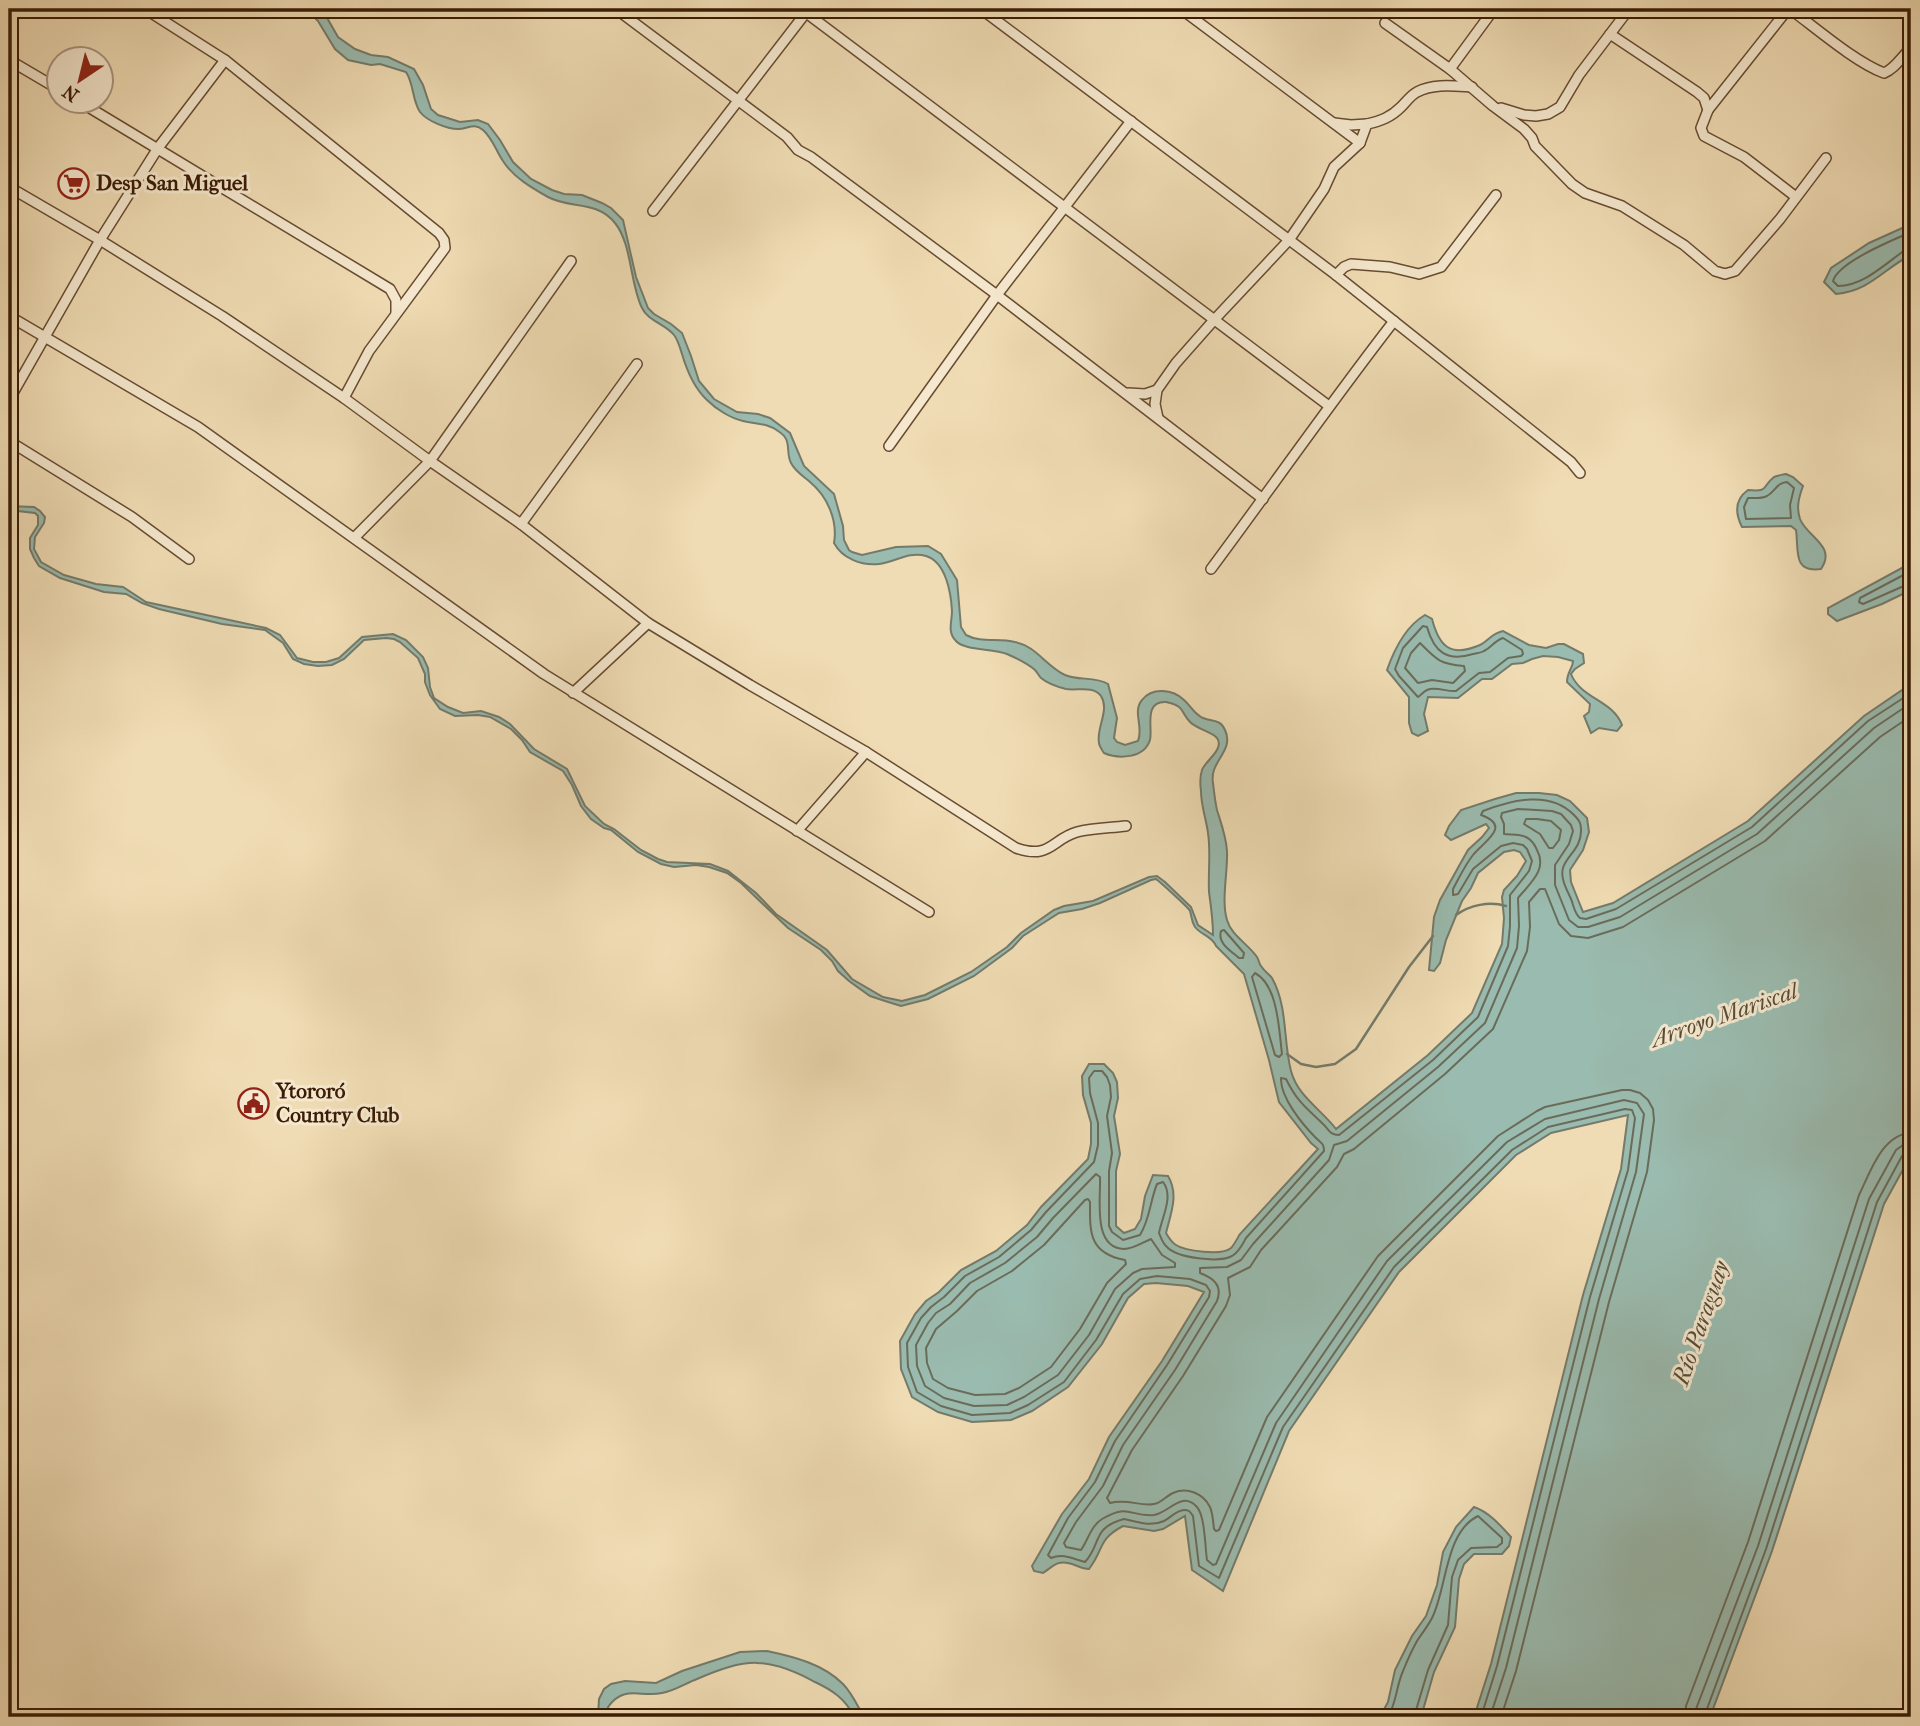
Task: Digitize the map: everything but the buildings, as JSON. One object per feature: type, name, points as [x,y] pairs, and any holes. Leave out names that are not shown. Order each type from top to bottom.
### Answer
[{"type":"street","points":[[146,9],[225,60],[439,233],[444,240],[445,248],[369,351],[344,398]]},
{"type":"street","points":[[617,9],[787,137],[799,150],[997,295],[1263,499]]},
{"type":"street","points":[[981,9],[1336,275],[1571,462],[1580,473]]},
{"type":"street","points":[[1185,12],[1200,12],[1205,9]]},
{"type":"street","points":[[1450,69],[1494,9]]},
{"type":"street","points":[[1493,106],[1524,116],[1548,114],[1560,107],[1579,75],[1629,9]]},
{"type":"street","points":[[1796,197],[1744,157],[1704,136],[1702,128],[1709,110],[1789,9],[1884,73],[1891,71],[1911,48]]},
{"type":"street","points":[[653,211],[806,10],[1329,406]]},
{"type":"street","points":[[1185,12],[1360,143]]},
{"type":"street","points":[[1385,23],[1450,69],[1524,129],[1535,146],[1572,184],[1585,193],[1622,206],[1684,245],[1715,271],[1725,274],[1735,271],[1780,219],[1826,158]]},
{"type":"street","points":[[1610,34],[1697,92],[1704,98],[1709,110]]},
{"type":"street","points":[[9,60],[46,82]]},
{"type":"street","points":[[9,400],[100,240],[159,148],[225,60]]},
{"type":"street","points":[[1333,122],[1367,124],[1388,118],[1415,93],[1425,89],[1472,88]]},
{"type":"street","points":[[104,116],[390,289],[396,300],[396,313]]},
{"type":"street","points":[[889,446],[997,295],[1132,121]]},
{"type":"street","points":[[1158,418],[1155,404],[1157,390],[1182,355],[1289,240],[1324,189],[1335,167],[1360,143],[1367,124]]},
{"type":"street","points":[[9,187],[222,316],[344,398],[521,524],[648,623],[866,752],[1016,848],[1026,852],[1050,849],[1077,832],[1126,825]]},
{"type":"street","points":[[1336,275],[1351,264],[1390,267],[1419,274],[1441,267],[1496,195]]},
{"type":"street","points":[[354,538],[430,461],[571,261]]},
{"type":"street","points":[[9,316],[198,427],[514,653],[929,912]]},
{"type":"street","points":[[1211,569],[1394,321]]},
{"type":"street","points":[[521,524],[637,364]]},
{"type":"street","points":[[1125,392],[1144,394],[1157,390]]},
{"type":"street","points":[[9,441],[132,517],[189,559]]},
{"type":"street","points":[[573,692],[648,623]]},
{"type":"street","points":[[797,831],[866,752]]},
{"type":"water","name":"Río Paraguay","points":[[306,9],[322,9],[338,37],[355,49],[388,57],[414,69],[431,109],[438,115],[460,122],[478,120],[488,124],[513,162],[531,179],[552,190],[582,195],[611,208],[623,220],[636,277],[648,308],[682,333],[699,381],[714,399],[737,412],[770,418],[790,433],[804,466],[834,494],[844,540],[849,550],[862,555],[896,547],[928,546],[941,554],[957,580],[961,627],[966,635],[1022,644],[1065,675],[1108,684],[1117,718],[1114,738],[1117,742],[1125,745],[1138,741],[1139,705],[1146,696],[1157,691],[1179,696],[1200,716],[1221,724],[1225,730],[1227,744],[1215,768],[1213,783],[1226,845],[1227,920],[1232,930],[1257,957],[1277,989],[1294,1080],[1304,1096],[1336,1129],[1428,1055],[1472,1013],[1502,944],[1504,890],[1526,861],[1520,852],[1514,850],[1504,852],[1478,873],[1462,901],[1440,963],[1434,971],[1429,970],[1434,917],[1440,900],[1468,850],[1489,828],[1486,824],[1451,840],[1445,835],[1461,810],[1516,793],[1557,795],[1570,801],[1587,818],[1589,832],[1583,850],[1570,870],[1571,882],[1583,912],[1613,903],[1748,821],[1864,716],[1911,684],[1911,1155],[1884,1204],[1772,1551],[1710,1717],[1474,1717],[1491,1664],[1583,1295],[1621,1169],[1628,1115],[1551,1133],[1516,1155],[1399,1272],[1289,1431],[1223,1591],[1192,1570],[1185,1516],[1163,1529],[1154,1531],[1123,1526],[1105,1540],[1089,1569],[1063,1562],[1043,1573],[1034,1571],[1032,1566],[1062,1514],[1089,1479],[1109,1437],[1162,1361],[1204,1292],[1188,1286],[1144,1284],[1128,1298],[1102,1344],[1068,1387],[1032,1411],[1011,1420],[972,1422],[938,1412],[912,1397],[901,1369],[900,1341],[915,1314],[961,1270],[996,1251],[1027,1225],[1088,1159],[1091,1123],[1083,1095],[1082,1076],[1089,1064],[1104,1064],[1117,1082],[1118,1098],[1114,1116],[1120,1154],[1116,1171],[1116,1226],[1124,1233],[1135,1229],[1141,1219],[1145,1196],[1153,1175],[1168,1176],[1174,1197],[1166,1233],[1170,1240],[1195,1251],[1220,1252],[1231,1248],[1240,1234],[1318,1149],[1279,1102],[1244,974],[1212,940],[1195,927],[1185,905],[1156,879],[1151,880],[1100,903],[1059,913],[1023,936],[1012,948],[974,976],[928,999],[901,1006],[870,996],[849,981],[821,950],[788,928],[727,873],[696,865],[674,867],[661,864],[638,852],[611,830],[591,819],[563,771],[530,752],[511,729],[490,717],[455,716],[440,709],[430,695],[418,658],[400,642],[386,638],[364,640],[344,659],[332,665],[304,664],[293,659],[283,643],[265,630],[222,624],[159,609],[126,594],[104,592],[60,578],[39,566],[30,549],[30,538],[38,525],[38,516],[35,513],[9,510],[9,506],[34,507],[45,517],[35,537],[34,549],[41,562],[64,575],[96,584],[123,587],[146,602],[266,628],[280,635],[297,658],[326,662],[339,658],[362,637],[393,634],[406,640],[423,657],[434,698],[463,713],[481,711],[510,724],[534,749],[567,769],[585,806],[604,824],[658,859],[667,862],[710,864],[728,871],[756,893],[776,914],[827,950],[852,979],[883,997],[902,1001],[925,995],[971,972],[1054,910],[1093,901],[1149,877],[1157,876],[1165,882],[1191,907],[1198,925],[1213,935],[1209,892],[1209,840],[1200,780],[1204,766],[1218,746],[1217,738],[1193,724],[1178,706],[1166,702],[1159,703],[1152,710],[1150,740],[1142,751],[1123,757],[1104,753],[1099,737],[1104,707],[1098,693],[1089,689],[1056,686],[1046,682],[1029,665],[1010,656],[966,646],[953,638],[949,587],[943,571],[933,559],[914,555],[885,563],[866,564],[842,553],[834,543],[830,509],[816,488],[793,466],[783,434],[770,426],[733,418],[698,390],[674,335],[642,308],[625,242],[615,223],[600,211],[556,201],[523,182],[507,167],[489,137],[480,128],[474,126],[453,129],[427,118],[417,107],[406,72],[380,64],[371,65],[348,60],[335,49],[318,21]]},
{"type":"water","points":[[1911,224],[1911,255],[1876,279],[1858,289],[1836,294],[1824,282],[1831,268],[1869,243]]},
{"type":"water","points":[[1786,474],[1803,486],[1798,502],[1799,515],[1823,548],[1825,561],[1821,569],[1812,569],[1801,564],[1796,530],[1791,526],[1742,527],[1740,522],[1737,507],[1743,494],[1748,490],[1762,489],[1774,477]]},
{"type":"water","points":[[1911,563],[1911,590],[1837,621],[1828,614],[1828,608]]},
{"type":"water","points":[[1425,615],[1432,619],[1442,643],[1453,650],[1470,649],[1503,631],[1529,645],[1546,648],[1564,644],[1583,654],[1584,663],[1571,674],[1582,689],[1612,710],[1622,725],[1617,731],[1599,728],[1591,733],[1584,716],[1589,712],[1590,704],[1567,682],[1573,661],[1543,656],[1512,664],[1492,679],[1482,679],[1458,698],[1428,697],[1424,714],[1428,731],[1418,736],[1412,733],[1409,723],[1409,697],[1387,670],[1402,639],[1412,625]]},
{"type":"water","points":[[1474,1507],[1490,1516],[1511,1537],[1509,1546],[1502,1554],[1474,1554],[1464,1564],[1459,1579],[1455,1627],[1434,1672],[1421,1717],[1380,1717],[1388,1702],[1395,1670],[1412,1636],[1426,1616],[1437,1585],[1443,1552],[1456,1527]]},
{"type":"water","points":[[767,1651],[798,1659],[827,1671],[846,1688],[864,1717],[854,1717],[847,1705],[827,1688],[783,1668],[756,1663],[729,1667],[666,1692],[621,1696],[608,1707],[610,1717],[598,1717],[599,1699],[604,1689],[611,1684],[625,1681],[656,1683],[682,1671],[740,1652]]},
{"type":"waterway","name":"Arroyo Mariscal","points":[[1456,915],[1480,905],[1506,906]]},
{"type":"waterway","name":"Arroyo Mariscal","points":[[1287,1054],[1301,1064],[1316,1067],[1335,1064],[1356,1049],[1409,967],[1433,936]]},
{"type":"place","name":"Desp San Miguel","points":[[73,183]]},
{"type":"place","name":"Ytororó Country Club","points":[[253,1103]]}]
